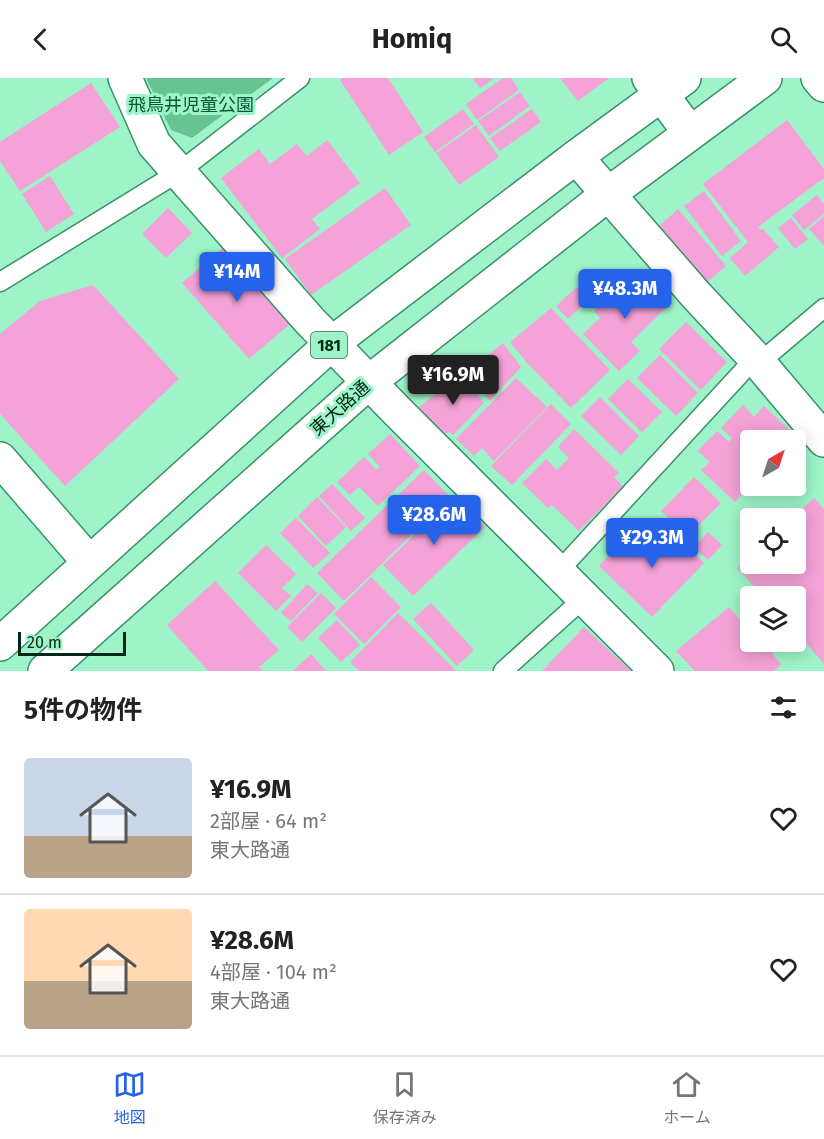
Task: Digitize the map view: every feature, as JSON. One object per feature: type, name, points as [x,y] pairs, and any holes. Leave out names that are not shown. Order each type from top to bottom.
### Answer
[{"type":"main road","points":[[125,78],[154,144],[331,344],[657,671]]},
{"type":"main road","name":"東大路通","points":[[45,671],[369,382],[607,195],[765,78]]},
{"type":"main road","points":[[818,78],[824,85]]},
{"type":"main road","points":[[665,83],[690,133]]},
{"type":"main road","name":"181","points":[[0,644],[331,344],[576,157],[665,83]]},
{"type":"main road","points":[[576,157],[824,440]]},
{"type":"main road","points":[[0,459],[89,562]]},
{"type":"lane","points":[[0,282],[179,172],[300,78]]},
{"type":"lane","points":[[558,572],[757,361],[824,308]]},
{"type":"lane","points":[[503,671],[584,598]]},
{"type":"green space","name":"飛鳥井児童公園","points":[[146,78],[273,78],[192,138],[171,130]]},
{"type":"building","points":[[342,78],[388,78],[423,132],[389,155],[340,80]]},
{"type":"building","points":[[472,78],[494,78],[480,88]]},
{"type":"building","points":[[503,78],[511,78],[519,90],[477,120],[466,104]]},
{"type":"building","points":[[560,78],[609,78],[578,101]]},
{"type":"building","points":[[91,83],[120,127],[20,191],[0,161],[0,142]]},
{"type":"building","points":[[520,92],[530,106],[489,136],[478,121]]},
{"type":"building","points":[[463,109],[474,124],[435,152],[424,137]]},
{"type":"building","points":[[532,109],[541,122],[500,151],[490,138]]},
{"type":"building","points":[[787,120],[824,169],[824,178],[758,227],[763,229],[779,247],[745,276],[730,258],[748,242],[703,184]]},
{"type":"building","points":[[476,125],[499,157],[459,185],[436,153]]},
{"type":"building","points":[[327,140],[360,183],[312,219],[320,229],[282,258],[221,178],[259,149],[270,164],[297,144],[307,156]]},
{"type":"building","points":[[50,176],[74,214],[46,232],[22,194]]},
{"type":"building","points":[[385,188],[411,225],[311,295],[285,259]]},
{"type":"building","points":[[704,191],[741,241],[722,256],[684,206]]},
{"type":"building","points":[[817,195],[824,204],[824,214],[804,230],[792,215]]},
{"type":"building","points":[[168,208],[192,233],[166,258],[142,234]]},
{"type":"building","points":[[678,209],[726,266],[705,284],[658,227]]},
{"type":"building","points":[[824,216],[824,246],[809,229]]},
{"type":"building","points":[[791,218],[808,239],[795,249],[778,228]]},
{"type":"building","points":[[225,246],[291,323],[249,359],[182,283]]},
{"type":"building","points":[[614,270],[624,280],[600,302],[591,291]]},
{"type":"building","points":[[636,272],[668,306],[631,342],[640,351],[619,371],[583,334],[600,318],[594,311]]},
{"type":"building","points":[[93,285],[179,379],[65,486],[0,414],[0,334],[40,301]]},
{"type":"building","points":[[577,287],[589,299],[568,319],[556,306]]},
{"type":"building","points":[[551,308],[610,370],[571,408],[510,342]]},
{"type":"building","points":[[686,322],[727,362],[701,390],[659,349]]},
{"type":"building","points":[[503,343],[521,367],[490,401],[467,372]]},
{"type":"building","points":[[660,355],[698,393],[676,416],[637,378]]},
{"type":"building","points":[[461,374],[484,403],[453,435],[449,432],[445,433],[418,408]]},
{"type":"building","points":[[516,378],[547,407],[494,461],[482,448],[474,456],[456,439]]},
{"type":"building","points":[[628,379],[662,412],[642,432],[608,399]]},
{"type":"building","points":[[600,397],[639,436],[621,455],[581,416]]},
{"type":"building","points":[[551,404],[571,424],[512,485],[491,466]]},
{"type":"building","points":[[743,405],[754,417],[764,406],[790,430],[740,430],[741,496],[735,502],[701,470],[710,462],[698,451],[717,431],[729,442],[732,438],[721,428]]},
{"type":"building","points":[[574,429],[619,473],[614,477],[623,486],[579,531],[552,505],[548,508],[522,483],[546,459],[557,470],[569,458],[558,447]]},
{"type":"building","points":[[390,434],[420,466],[378,506],[359,487],[350,495],[337,482],[364,457],[377,470],[380,467],[368,454]]},
{"type":"building","points":[[424,470],[450,497],[344,601],[317,573]]},
{"type":"building","points":[[694,477],[721,503],[688,536],[661,511]]},
{"type":"building","points":[[332,484],[365,518],[351,531],[319,496]]},
{"type":"building","points":[[455,496],[485,527],[413,596],[383,565]]},
{"type":"building","points":[[317,497],[346,527],[326,546],[298,516]]},
{"type":"building","points":[[814,498],[824,509],[824,664],[806,643],[806,586],[754,586],[743,574],[806,574],[806,508],[803,508]]},
{"type":"building","points":[[296,518],[330,553],[313,568],[280,533]]},
{"type":"building","points":[[664,525],[704,563],[652,617],[599,566],[628,536],[641,548]]},
{"type":"building","points":[[708,532],[722,545],[708,560],[694,547]]},
{"type":"building","points":[[266,545],[296,574],[282,588],[291,596],[276,611],[238,573]]},
{"type":"building","points":[[371,577],[401,607],[364,644],[334,614]]},
{"type":"building","points":[[215,581],[279,650],[259,667],[263,671],[208,671],[167,625]]},
{"type":"building","points":[[307,584],[318,593],[291,621],[281,613]]},
{"type":"building","points":[[321,593],[336,608],[302,642],[287,627]]},
{"type":"building","points":[[431,603],[474,650],[457,666],[413,619]]},
{"type":"building","points":[[729,607],[740,620],[740,652],[774,652],[772,654],[781,664],[774,671],[695,671],[676,651]]},
{"type":"building","points":[[398,613],[456,671],[359,671],[350,662]]},
{"type":"building","points":[[337,620],[360,645],[341,662],[318,638]]},
{"type":"building","points":[[584,627],[631,671],[542,671]]},
{"type":"building","points":[[311,654],[326,671],[293,671]]}]
